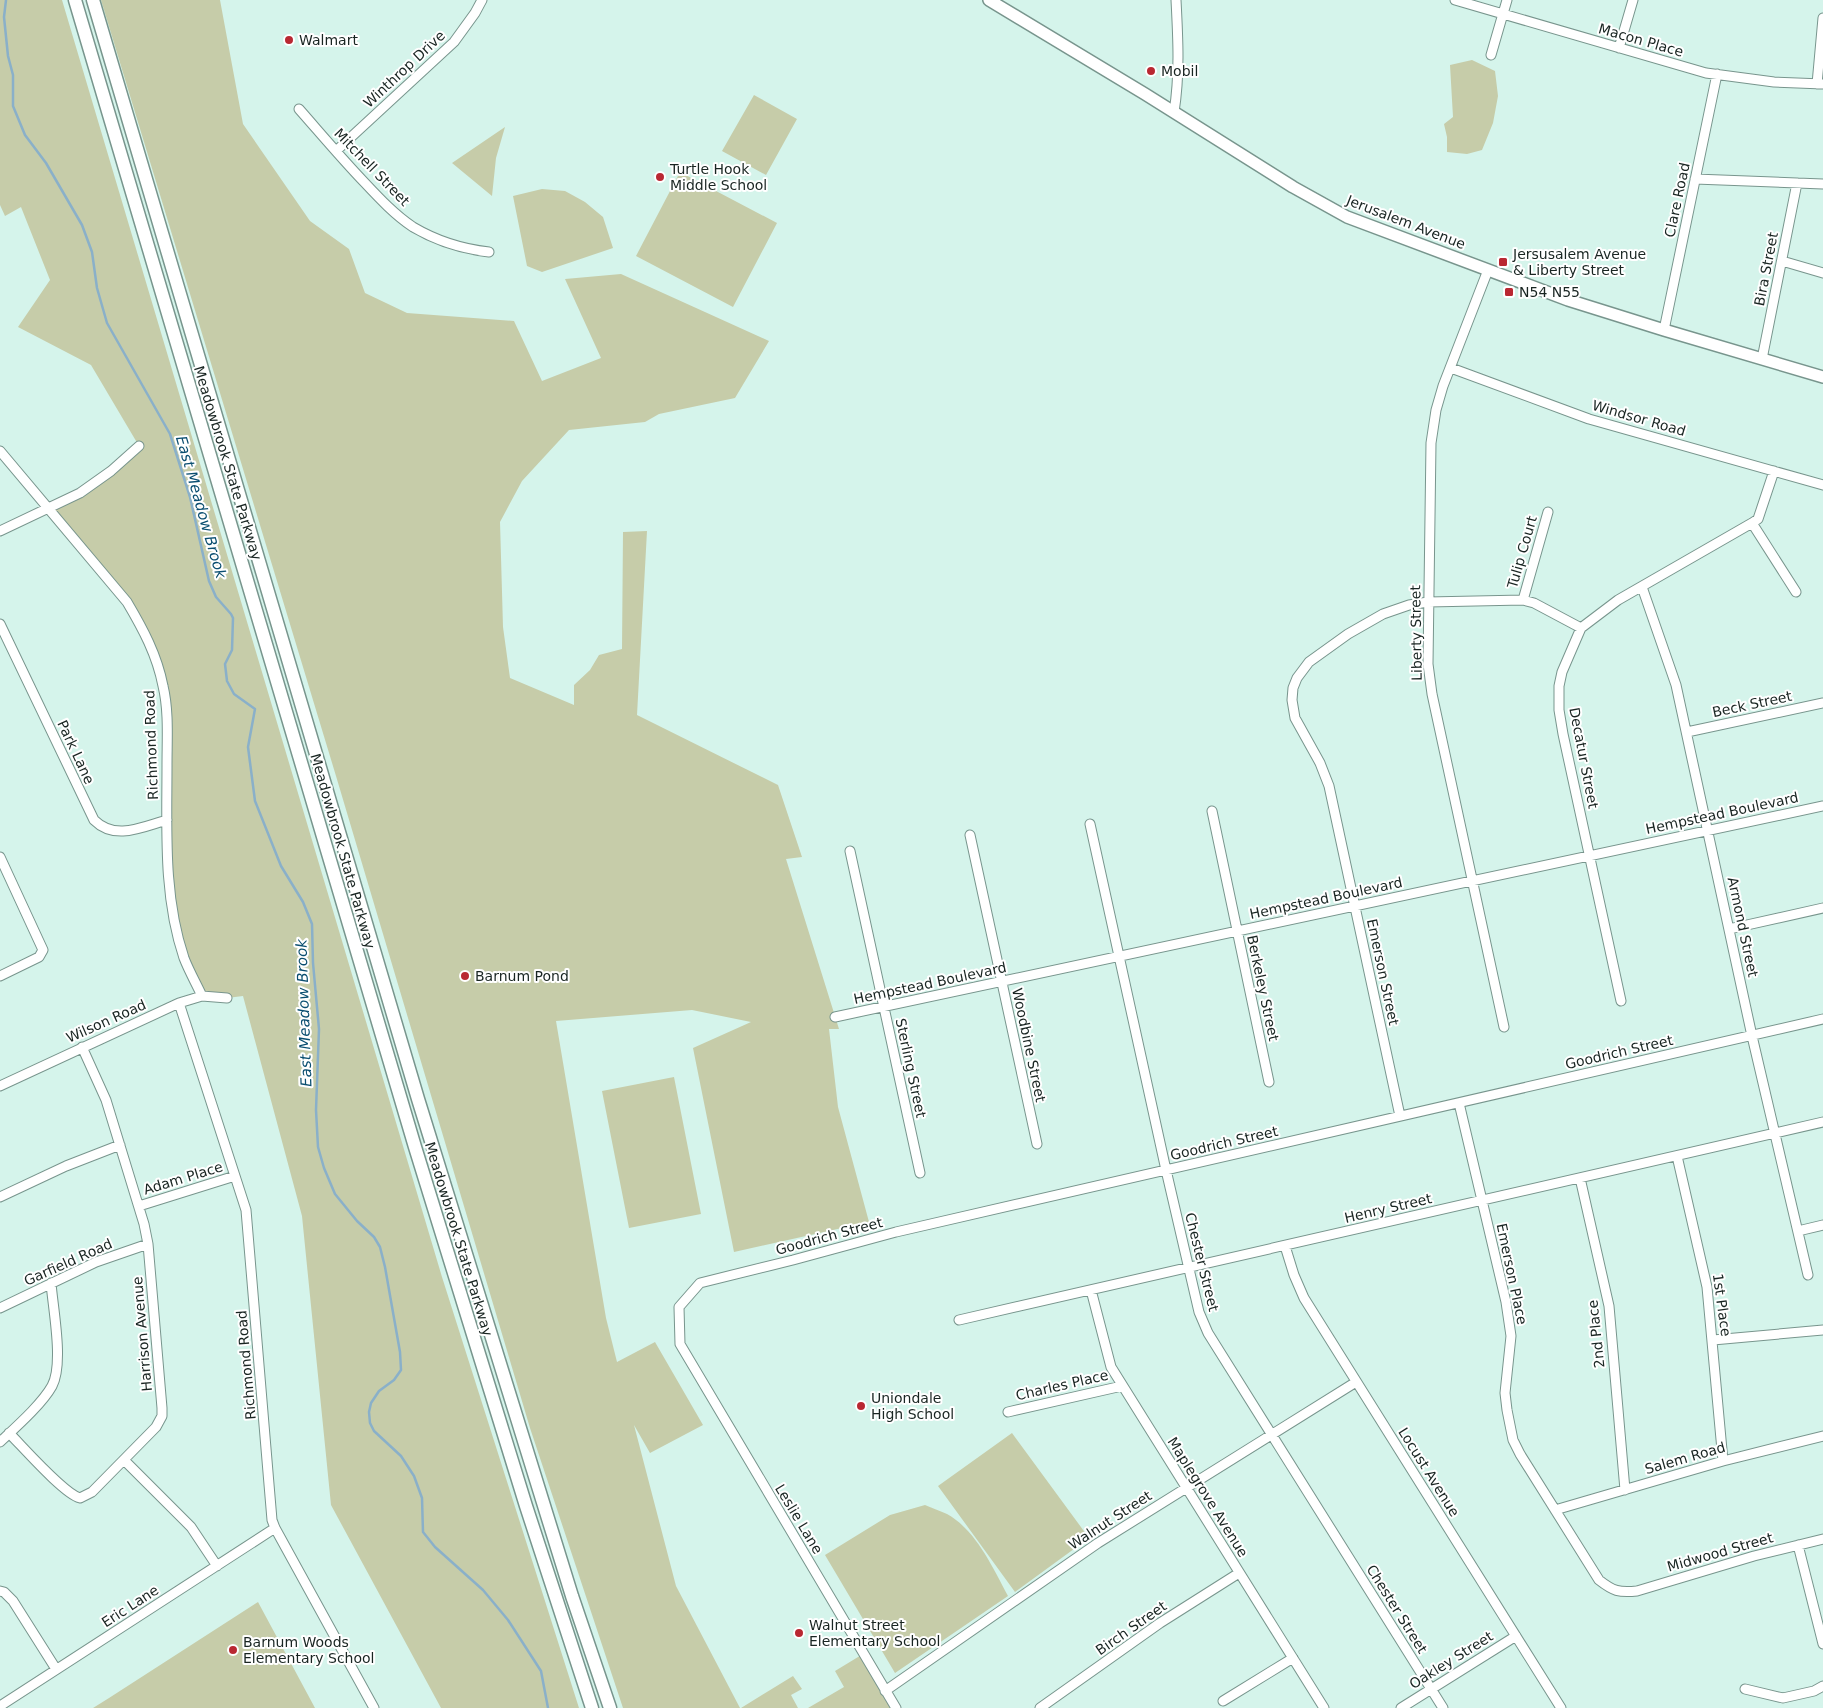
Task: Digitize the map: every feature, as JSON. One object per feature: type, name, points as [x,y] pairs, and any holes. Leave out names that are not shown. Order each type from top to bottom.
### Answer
[{"type":"highway","name":"Meadowbrook State Parkway","points":[[75,0],[415,1147],[523,1496],[592,1708]]},
{"type":"highway","name":"Meadowbrook State Parkway","points":[[93,0],[424,1118],[566,1577],[610,1708]]},
{"type":"main road","name":"Jerusalem Avenue","points":[[989,0],[1335,211],[1357,222],[1568,300],[1823,377]]},
{"type":"street","name":"Winthrop Drive","points":[[336,151],[454,42],[482,0]]},
{"type":"street","points":[[1174,112],[1179,69],[1176,0]]},
{"type":"street","name":"Macon Place","points":[[1455,0],[1706,73],[1774,82],[1820,84]]},
{"type":"street","points":[[1491,55],[1507,0]]},
{"type":"street","points":[[1619,48],[1633,0]]},
{"type":"street","points":[[1820,84],[1823,18]]},
{"type":"street","name":"Clare Road","points":[[1664,330],[1717,74]]},
{"type":"street","name":"Mitchell Street","points":[[299,109],[384,204],[414,227],[443,241],[488,252]]},
{"type":"street","points":[[1695,180],[1823,184]]},
{"type":"street","name":"Bira Street","points":[[1762,359],[1797,184]]},
{"type":"street","points":[[1782,262],[1823,273]]},
{"type":"street","name":"Liberty Street","points":[[1488,270],[1443,386],[1436,410],[1431,443],[1428,664],[1432,694],[1504,1027]]},
{"type":"street","name":"Windsor Road","points":[[1451,368],[1590,419],[1823,485]]},
{"type":"street","points":[[0,531],[88,488],[139,446]]},
{"type":"street","name":"Richmond Road","points":[[0,451],[127,602],[144,629],[157,660],[164,686],[166,712],[168,867],[172,909],[184,956],[202,996]]},
{"type":"street","name":"Decatur Street","points":[[1621,1001],[1564,734],[1559,700],[1562,672],[1581,628],[1618,600],[1758,519],[1774,471]]},
{"type":"street","name":"Tulip Court","points":[[1523,600],[1548,512]]},
{"type":"street","points":[[1752,524],[1796,592]]},
{"type":"street","name":"Armond Street","points":[[1642,587],[1676,685],[1752,1036],[1808,1275]]},
{"type":"street","name":"Emerson Street","points":[[1400,1116],[1329,786],[1320,763],[1294,718],[1292,700],[1297,678],[1309,662],[1348,634],[1383,614],[1409,605],[1428,602],[1523,600],[1534,603],[1581,628]]},
{"type":"street","name":"Park Lane","points":[[0,624],[94,820],[107,830],[120,832],[167,820]]},
{"type":"street","name":"Beck Street","points":[[1687,732],[1823,703]]},
{"type":"street","name":"Hempstead Boulevard","points":[[834,1017],[1823,806]]},
{"type":"street","name":"Berkeley Street","points":[[1212,811],[1269,1082]]},
{"type":"street","name":"Chester Street","points":[[1090,824],[1199,1312],[1208,1333],[1443,1708]]},
{"type":"street","name":"Woodbine Street","points":[[970,835],[1037,1144]]},
{"type":"street","name":"Sterling Street","points":[[850,851],[920,1173]]},
{"type":"street","points":[[0,857],[43,950],[40,957],[0,976]]},
{"type":"street","points":[[1729,928],[1823,908]]},
{"type":"street","name":"Wilson Road","points":[[0,1086],[179,1004],[202,996],[227,998]]},
{"type":"street","name":"Richmond Road","points":[[179,1004],[246,1210],[271,1513],[275,1528],[374,1708]]},
{"type":"street","name":"Goodrich Street","points":[[680,1344],[679,1307],[700,1283],[896,1232],[1823,1020]]},
{"type":"street","name":"Harrison Avenue","points":[[9,1433],[62,1486],[78,1498],[92,1492],[156,1426],[162,1416],[148,1244],[139,1206],[106,1100],[82,1047]]},
{"type":"street","name":"Emerson Place","points":[[1459,1103],[1506,1302],[1511,1336],[1505,1393],[1509,1426],[1513,1440],[1599,1580],[1610,1588],[1624,1592]]},
{"type":"street","name":"Henry Street","points":[[959,1320],[1823,1122]]},
{"type":"street","points":[[0,1197],[66,1166],[120,1145]]},
{"type":"street","name":"1st Place","points":[[1677,1156],[1707,1287],[1723,1461]]},
{"type":"street","name":"Adam Place","points":[[139,1206],[235,1176]]},
{"type":"street","name":"2nd Place","points":[[1580,1178],[1609,1306],[1625,1490]]},
{"type":"street","points":[[1798,1231],[1823,1225]]},
{"type":"street","name":"Garfield Road","points":[[0,1308],[96,1262],[148,1244]]},
{"type":"street","name":"Locust Avenue","points":[[1285,1246],[1294,1276],[1304,1298],[1561,1708]]},
{"type":"street","points":[[0,1442],[46,1395],[53,1385],[57,1373],[58,1356],[51,1283]]},
{"type":"street","name":"Maplegrove Avenue","points":[[1091,1290],[1106,1354],[1111,1367],[1324,1708]]},
{"type":"street","points":[[1713,1340],[1823,1330]]},
{"type":"street","name":"Leslie Lane","points":[[680,1344],[896,1708]]},
{"type":"street","name":"Walnut Street","points":[[885,1691],[1098,1543],[1356,1382]]},
{"type":"street","name":"Charles Place","points":[[1008,1412],[1122,1386]]},
{"type":"street","name":"Salem Road","points":[[1555,1510],[1784,1444],[1823,1436]]},
{"type":"street","points":[[124,1460],[191,1527],[218,1566]]},
{"type":"street","name":"Eric Lane","points":[[0,1706],[275,1528]]},
{"type":"street","name":"Midwood Street","points":[[1624,1592],[1637,1591],[1823,1539]]},
{"type":"street","points":[[1798,1545],[1823,1644]]},
{"type":"street","name":"Birch Street","points":[[1040,1708],[1160,1623],[1239,1573]]},
{"type":"street","points":[[0,1591],[4,1592],[13,1601],[56,1669]]},
{"type":"street","name":"Oakley Street","points":[[1401,1708],[1516,1636]]},
{"type":"street","points":[[1223,1701],[1293,1658]]},
{"type":"street","points":[[1745,1689],[1782,1698],[1814,1691],[1823,1686]]},
{"type":"green space","points":[[0,0],[62,0],[442,1277],[579,1708],[441,1708],[331,1505],[302,1216],[243,996],[227,998],[202,996],[188,967],[172,909],[167,712],[143,629],[49,508],[80,493],[139,446],[91,365],[18,327],[50,280],[21,207],[5,216],[0,205]]},
{"type":"green space","points":[[101,0],[220,0],[243,124],[310,221],[349,249],[365,293],[407,313],[514,321],[542,381],[601,358],[565,279],[621,274],[769,341],[735,398],[659,414],[645,422],[569,430],[522,481],[500,522],[503,627],[510,678],[574,705],[574,685],[590,670],[599,655],[622,649],[623,532],[647,531],[637,715],[778,785],[802,857],[786,859],[839,1029],[829,1029],[838,1107],[869,1222],[734,1252],[693,1048],[751,1022],[692,1010],[556,1021],[606,1318],[617,1362],[655,1342],[703,1425],[650,1453],[634,1425],[676,1586],[740,1708],[623,1708],[530,1428],[336,776]]},
{"type":"green space","points":[[1472,60],[1495,71],[1498,96],[1493,123],[1482,150],[1467,154],[1447,152],[1447,137],[1444,124],[1453,117],[1450,65]]},
{"type":"green space","points":[[754,95],[797,119],[766,175],[722,151]]},
{"type":"green space","points":[[505,127],[496,158],[492,196],[452,163]]},
{"type":"green space","points":[[680,172],[777,223],[733,307],[636,256]]},
{"type":"green space","points":[[542,189],[565,191],[585,202],[603,217],[613,248],[542,272],[527,266],[513,196]]},
{"type":"green space","points":[[674,1077],[701,1214],[629,1228],[602,1091]]},
{"type":"green space","points":[[1012,1433],[1089,1538],[1015,1592],[938,1486]]},
{"type":"green space","points":[[925,1505],[947,1514],[967,1530],[983,1550],[1008,1596],[895,1673],[825,1555],[890,1515]]},
{"type":"green space","name":"Barnum Woods Elementary School","points":[[258,1602],[315,1708],[93,1708],[109,1698]]},
{"type":"green space","points":[[863,1654],[896,1708],[808,1708],[844,1687],[835,1671]]},
{"type":"green space","points":[[793,1676],[802,1689],[791,1695],[798,1708],[741,1708]]},
{"type":"waterway","name":"East Meadow Brook","points":[[6,0],[4,17],[8,56],[13,75],[13,106],[25,135],[46,163],[82,225],[92,252],[97,288],[107,323],[170,434],[190,497],[209,581],[216,597],[233,618],[232,650],[225,664],[227,681],[234,694],[255,709],[248,747],[255,801],[281,866],[303,902],[312,924],[313,963],[319,1029],[316,1110],[318,1147],[324,1168],[335,1194],[357,1221],[374,1237],[380,1247],[400,1352],[401,1370],[394,1380],[379,1391],[371,1403],[369,1412],[370,1423],[374,1431],[401,1456],[414,1476],[422,1498],[423,1532],[435,1547],[483,1590],[508,1620],[541,1671],[548,1708]]},
{"type":"place","name":"Walmart","points":[[289,40]]},
{"type":"place","name":"Mobil","points":[[1151,71]]},
{"type":"place","name":"Turtle Hook Middle School","points":[[660,177]]},
{"type":"place","name":"Jersusalem Avenue & Liberty Street","points":[[1503,262]]},
{"type":"place","name":"N54 N55","points":[[1509,292]]},
{"type":"place","name":"Barnum Pond","points":[[465,976]]},
{"type":"place","name":"Uniondale High School","points":[[861,1406]]},
{"type":"place","name":"Walnut Street Elementary School","points":[[799,1633]]},
{"type":"place","name":"Barnum Woods Elementary School","points":[[233,1650]]}]
